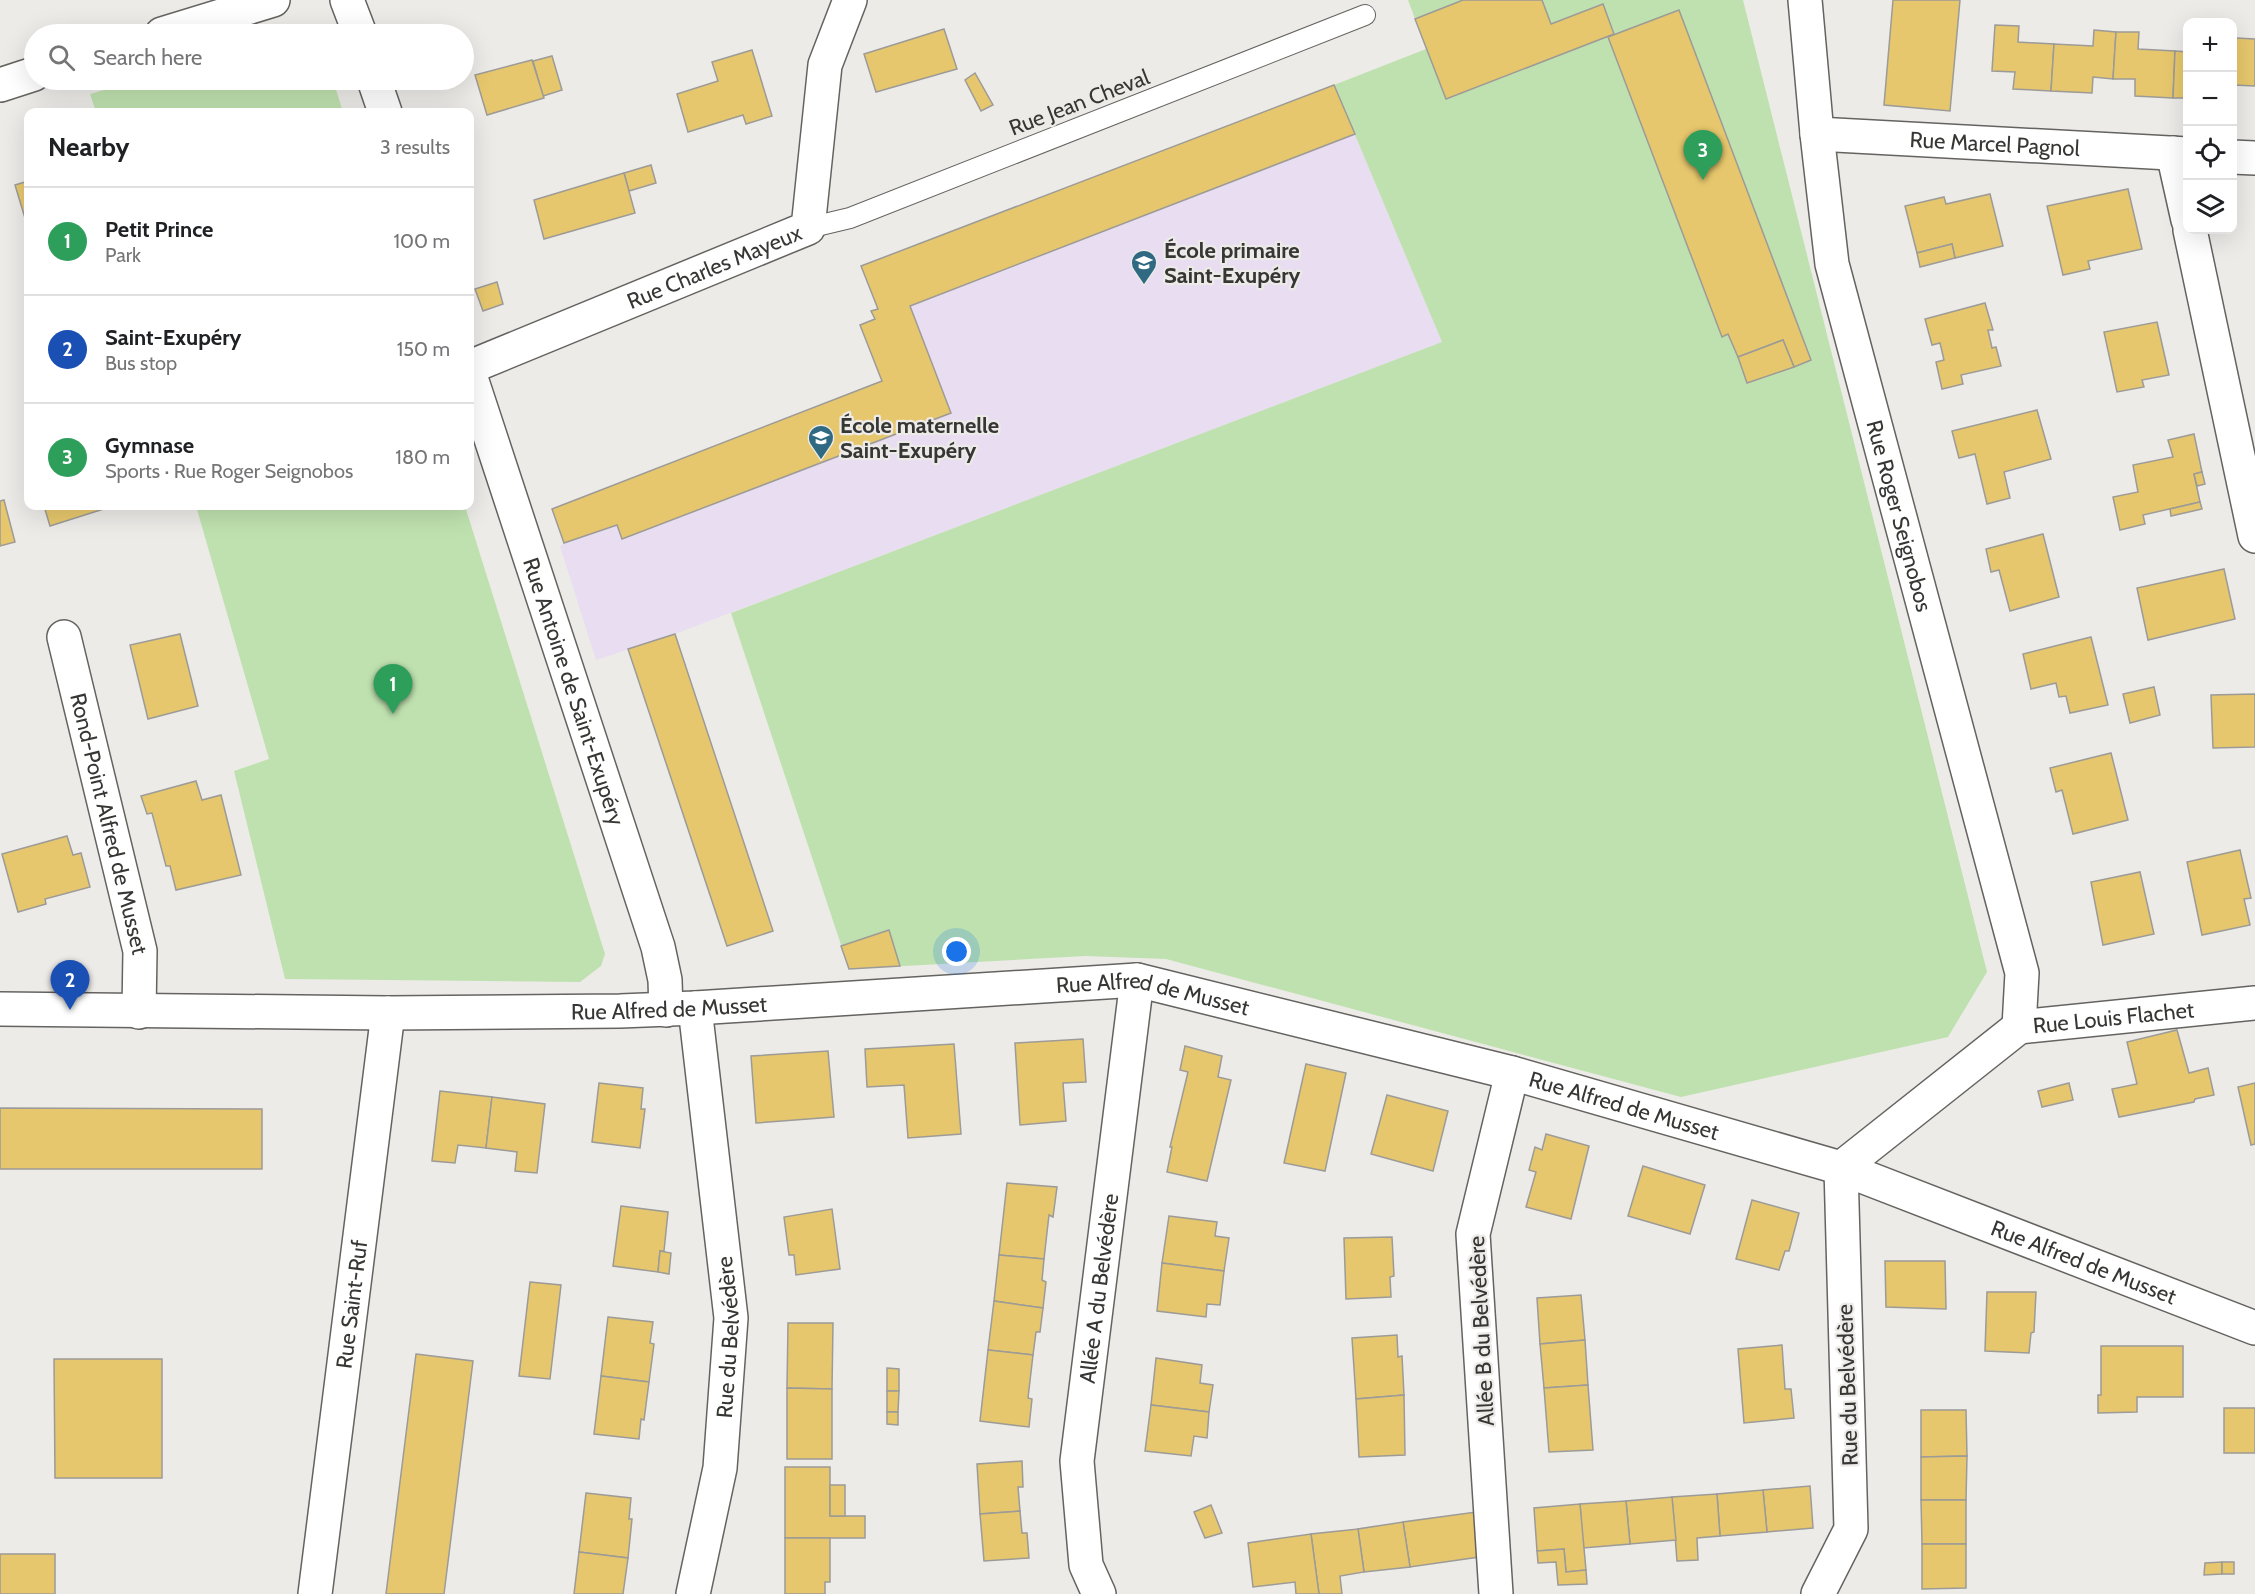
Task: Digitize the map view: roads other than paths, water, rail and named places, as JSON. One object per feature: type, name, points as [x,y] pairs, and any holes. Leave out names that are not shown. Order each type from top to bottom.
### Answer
[{"type":"street","points":[[195,24],[273,0]]},
{"type":"street","points":[[347,0],[356,24]]},
{"type":"street","name":"Rue Charles Mayeux","points":[[474,365],[808,228],[825,65],[850,0]]},
{"type":"street","name":"Rue Roger Seignobos","points":[[1805,0],[1832,264],[2022,973],[2019,1027]]},
{"type":"street","points":[[0,85],[24,77]]},
{"type":"street","points":[[377,90],[384,108]]},
{"type":"street","name":"Rue Marcel Pagnol","points":[[1817,134],[2180,154],[2183,182]]},
{"type":"street","points":[[2237,157],[2255,158]]},
{"type":"street","points":[[2191,234],[2255,536]]},
{"type":"street","name":"Rue Antoine de Saint-Exupéry","points":[[474,387],[658,947],[665,980],[681,1009]]},
{"type":"street","name":"Rond-Point Alfred de Musset","points":[[64,637],[140,951],[139,1012]]},
{"type":"street","name":"Rue Alfred de Musset","points":[[0,1009],[388,1013],[681,1009],[1137,980],[1512,1073],[1840,1168],[2255,1328]]},
{"type":"street","name":"Allée A du Belvédère","points":[[1099,1594],[1086,1565],[1077,1461],[1137,980]]},
{"type":"street","name":"Rue Louis Flachet","points":[[1840,1168],[2019,1027],[2255,1003]]},
{"type":"street","name":"Rue du Belvédère","points":[[681,1009],[730,1318],[720,1468],[693,1594]]},
{"type":"street","name":"Rue Saint-Ruf","points":[[315,1594],[388,1013]]},
{"type":"street","name":"Allée B du Belvédère","points":[[1496,1594],[1473,1234],[1512,1073]]},
{"type":"street","name":"Rue du Belvédère","points":[[1818,1594],[1851,1529],[1840,1168]]},
{"type":"lane","name":"Rue Jean Cheval","points":[[808,228],[850,218],[1365,15]]},
{"type":"place","name":"Gymnase","points":[[1703,180]]},
{"type":"place","name":"École primaire Saint-Exupéry","points":[[1144,286]]},
{"type":"place","name":"École maternelle Saint-Exupéry","points":[[821,461]]},
{"type":"place","name":"Petit Prince","points":[[393,714]]},
{"type":"place","name":"Saint-Exupéry","points":[[70,1010]]}]
